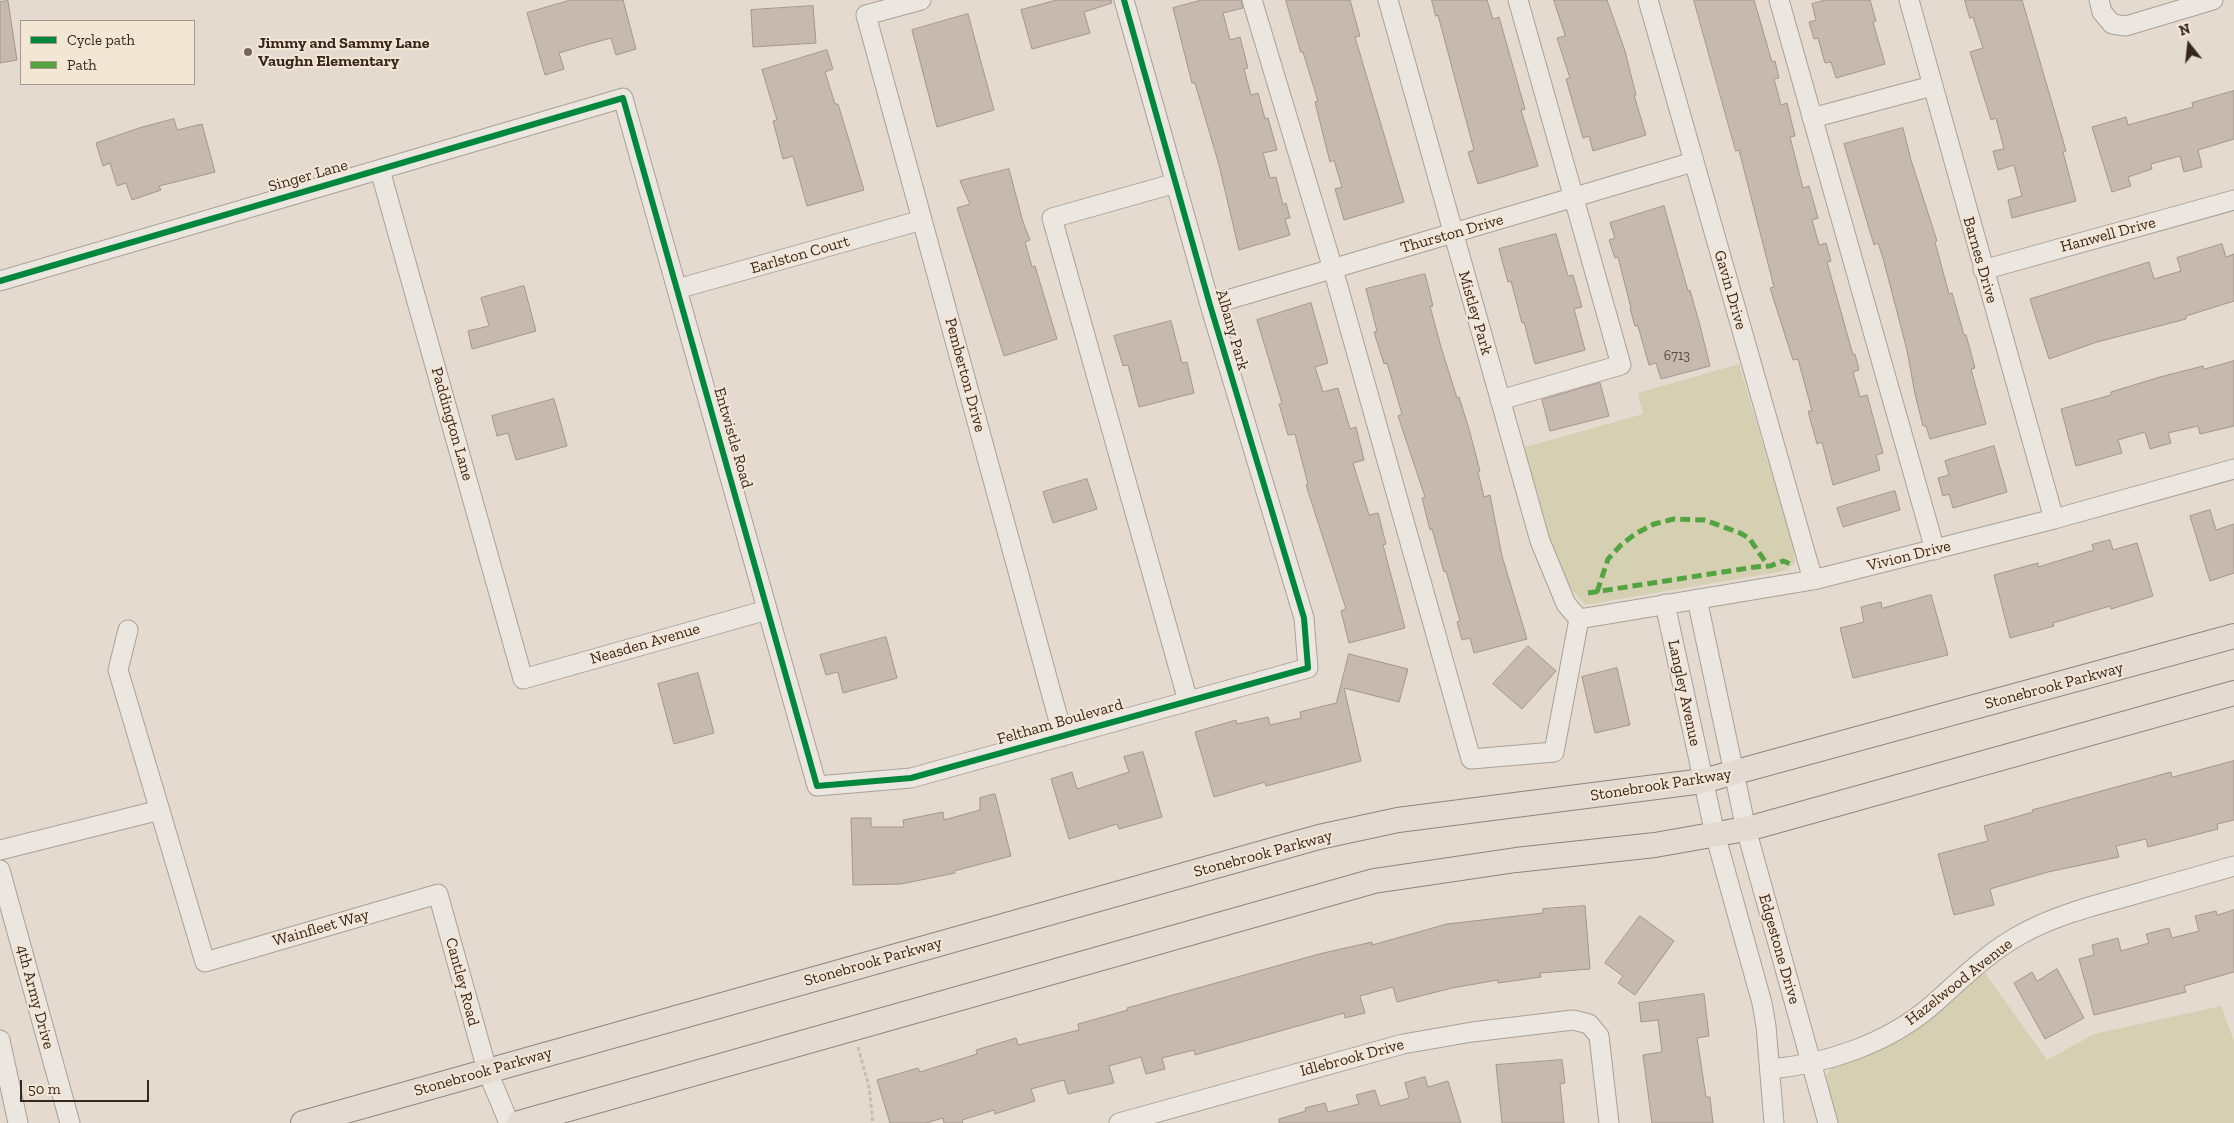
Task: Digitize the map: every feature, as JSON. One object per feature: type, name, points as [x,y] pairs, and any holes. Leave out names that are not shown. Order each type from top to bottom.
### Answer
[{"type":"main road","name":"Stonebrook Parkway","points":[[303,1123],[1319,838],[1398,820],[1703,782],[2234,636]]},
{"type":"main road","points":[[519,1123],[1374,881],[1516,860],[1654,845],[1746,829],[2234,694]]},
{"type":"street","name":"Pemberton Drive","points":[[921,0],[866,15],[1063,736]]},
{"type":"street","name":"Albany Park","points":[[1124,0],[1210,305],[1304,618],[1308,668]]},
{"type":"street","points":[[1252,0],[1333,268],[1471,759],[1554,752],[1579,619]]},
{"type":"street","name":"Mistley Park","points":[[1388,0],[1452,234],[1540,541],[1566,604],[1579,619]]},
{"type":"street","points":[[1500,400],[1621,365],[1572,198],[1518,0]]},
{"type":"street","name":"Gavin Drive","points":[[1648,0],[1813,580]]},
{"type":"street","points":[[1778,0],[1935,550]]},
{"type":"street","name":"Barnes Drive","points":[[1909,0],[2054,519]]},
{"type":"street","points":[[2099,0],[2102,12],[2112,24],[2126,26],[2213,0]]},
{"type":"street","points":[[1812,118],[1932,86]]},
{"type":"street","name":"Singer Lane","points":[[0,281],[623,98]]},
{"type":"street","name":"Entwistle Road","points":[[623,98],[817,786]]},
{"type":"street","name":"Thurston Drive","points":[[1210,305],[1693,162]]},
{"type":"street","name":"Paddington Lane","points":[[380,170],[523,679]]},
{"type":"street","points":[[1176,183],[1052,218],[1188,701]]},
{"type":"street","name":"Hanwell Drive","points":[[1983,270],[2234,200]]},
{"type":"street","name":"Earlston Court","points":[[677,289],[922,220]]},
{"type":"street","name":"Vivion Drive","points":[[1579,619],[1813,580],[2054,519],[2234,469]]},
{"type":"street","name":"Langley Avenue","points":[[1697,599],[1733,774]]},
{"type":"street","name":"Langley Avenue","points":[[1665,604],[1703,782]]},
{"type":"street","name":"Neasden Avenue","points":[[523,679],[767,610]]},
{"type":"street","points":[[0,850],[160,810],[118,670],[128,630]]},
{"type":"street","name":"Feltham Boulevard","points":[[817,786],[911,778],[1308,668]]},
{"type":"street","name":"Edgestone Drive","points":[[1733,774],[1746,829],[1828,1123]]},
{"type":"street","name":"Edgestone Drive","points":[[1703,782],[1762,1003],[1774,1123]]},
{"type":"street","name":"Wainfleet Way","points":[[160,810],[205,962],[438,894]]},
{"type":"street","name":"Hazelwood Avenue","points":[[1770,1069],[1811,1062],[1864,1046],[1901,1028],[1930,1007],[1962,976],[1989,954],[2037,926],[2082,909],[2234,866]]},
{"type":"street","name":"4th Army Drive","points":[[0,870],[70,1123]]},
{"type":"street","name":"Cantley Road","points":[[438,894],[487,1070],[509,1123]]},
{"type":"street","name":"Idlebrook Drive","points":[[1119,1123],[1346,1059],[1410,1043],[1472,1032],[1573,1020],[1589,1024],[1599,1036],[1609,1123]]},
{"type":"street","points":[[0,1040],[18,1123]]},
{"type":"path","points":[[858,1046],[869,1086],[873,1123]]},
{"type":"shaded area","points":[[1739,364],[1793,545],[1795,563],[1784,571],[1585,605],[1566,583],[1547,530],[1522,448],[1643,414],[1638,393]]},
{"type":"shaded area","points":[[1983,970],[2047,1060],[2094,1034],[2221,1006],[2234,1041],[2234,1123],[1836,1123],[1824,1079],[1832,1066],[1886,1047],[1915,1030]]},
{"type":"building","points":[[571,0],[623,0],[636,49],[616,55],[611,38],[589,44],[559,53],[564,69],[545,75],[527,13]]},
{"type":"building","points":[[1057,0],[1111,0],[1112,3],[1084,12],[1090,33],[1032,49],[1021,10]]},
{"type":"building","points":[[1202,0],[1241,0],[1243,8],[1223,13],[1230,40],[1240,37],[1248,68],[1244,69],[1251,95],[1258,93],[1265,119],[1268,118],[1277,150],[1263,153],[1270,178],[1276,177],[1283,205],[1286,203],[1290,218],[1285,219],[1290,235],[1239,250],[1219,165],[1195,83],[1192,83],[1173,8]]},
{"type":"building","points":[[1286,0],[1350,0],[1360,36],[1355,37],[1404,202],[1344,220],[1335,189],[1342,187],[1334,160],[1330,162],[1315,102],[1318,101]]},
{"type":"building","points":[[1432,0],[1487,0],[1493,19],[1499,17],[1525,109],[1521,110],[1538,166],[1478,184],[1468,152],[1474,150],[1438,15],[1436,16]]},
{"type":"building","points":[[1554,0],[1607,0],[1625,51],[1636,95],[1634,95],[1646,135],[1593,151],[1589,136],[1583,138],[1566,79],[1570,78],[1557,38],[1565,36]]},
{"type":"building","points":[[1694,0],[1754,0],[1772,62],[1775,61],[1779,78],[1774,79],[1781,105],[1787,103],[1795,136],[1790,137],[1803,188],[1809,186],[1818,218],[1812,220],[1819,245],[1826,243],[1831,261],[1827,262],[1859,370],[1853,372],[1860,397],[1867,395],[1883,453],[1876,455],[1880,470],[1833,485],[1822,442],[1817,444],[1808,411],[1812,411],[1798,359],[1793,360],[1770,288],[1774,287],[1739,150],[1736,151]]},
{"type":"building","points":[[1826,0],[1870,0],[1876,21],[1873,22],[1885,64],[1836,78],[1831,62],[1825,63],[1818,38],[1814,39],[1809,22],[1816,20],[1812,4]]},
{"type":"building","points":[[1965,0],[2022,0],[2066,151],[2063,152],[2076,201],[2012,218],[2008,200],[2022,196],[2014,165],[1998,170],[1993,151],[2004,149],[1996,118],[1991,120],[1970,52],[1983,48],[1973,17],[1970,18]]},
{"type":"building","points":[[8,1],[17,60],[0,63],[0,2]]},
{"type":"building","points":[[813,6],[816,43],[753,47],[751,10]]},
{"type":"building","points":[[968,14],[994,110],[937,127],[912,30]]},
{"type":"building","points":[[827,50],[833,69],[825,72],[835,104],[838,104],[864,190],[807,206],[793,156],[783,159],[773,121],[777,120],[762,70]]},
{"type":"building","points":[[2234,91],[2234,139],[2198,150],[2202,167],[2184,172],[2180,156],[2151,164],[2152,169],[2128,177],[2131,186],[2112,192],[2092,127],[2126,117],[2128,125],[2193,107],[2192,103]]},
{"type":"building","points":[[174,119],[177,130],[202,124],[215,172],[159,186],[161,190],[132,200],[126,183],[117,186],[110,163],[103,166],[96,143],[139,128]]},
{"type":"building","points":[[1903,128],[1911,160],[1937,241],[1935,242],[1949,294],[1952,293],[1964,335],[1966,335],[1975,368],[1971,369],[1986,424],[1930,439],[1926,426],[1923,426],[1907,350],[1883,258],[1878,243],[1874,245],[1844,144]]},
{"type":"building","points":[[1009,169],[1023,222],[1030,240],[1025,242],[1032,267],[1035,266],[1057,339],[1004,356],[957,208],[970,204],[960,181]]},
{"type":"building","points":[[1664,206],[1688,291],[1690,290],[1710,366],[1661,379],[1656,363],[1649,365],[1638,326],[1635,326],[1618,257],[1615,258],[1609,240],[1615,238],[1610,223]]},
{"type":"building","points":[[1556,234],[1568,276],[1573,275],[1582,307],[1574,309],[1585,350],[1535,364],[1524,322],[1522,323],[1511,281],[1508,282],[1499,249]]},
{"type":"building","points":[[2222,244],[2226,257],[2234,254],[2234,301],[2186,316],[2186,319],[2097,342],[2049,359],[2030,299],[2149,262],[2154,279],[2181,271],[2177,258]]},
{"type":"building","points":[[1425,274],[1433,306],[1430,306],[1441,347],[1469,429],[1480,471],[1478,472],[1484,497],[1490,495],[1502,556],[1527,639],[1474,653],[1470,638],[1462,640],[1457,622],[1460,621],[1446,571],[1444,572],[1432,529],[1430,530],[1422,498],[1425,497],[1398,416],[1402,414],[1387,363],[1384,364],[1374,332],[1377,331],[1366,289]]},
{"type":"building","points":[[524,286],[536,331],[472,349],[468,331],[489,326],[481,298]]},
{"type":"building","points":[[1311,303],[1328,363],[1315,367],[1323,392],[1338,388],[1350,429],[1356,427],[1364,460],[1353,463],[1369,515],[1378,513],[1386,544],[1383,545],[1405,628],[1349,643],[1341,611],[1346,609],[1306,485],[1308,484],[1295,434],[1288,435],[1279,404],[1282,403],[1257,320]]},
{"type":"building","points":[[1171,321],[1182,363],[1187,362],[1194,393],[1139,407],[1128,365],[1123,366],[1114,336]]},
{"type":"building","points":[[2234,361],[2234,426],[2200,434],[2198,426],[2168,433],[2171,443],[2150,449],[2145,432],[2118,440],[2122,453],[2076,466],[2061,409],[2111,395],[2111,392],[2160,377],[2203,366],[2204,369]]},
{"type":"building","points":[[1600,383],[1609,416],[1550,431],[1542,400]]},
{"type":"building","points":[[554,399],[567,446],[516,460],[508,433],[497,436],[492,416]]},
{"type":"building","points":[[1994,446],[2007,492],[1953,508],[1949,494],[1943,496],[1938,478],[1949,475],[1945,461]]},
{"type":"building","points":[[1087,479],[1097,509],[1053,523],[1043,492]]},
{"type":"building","points":[[1895,491],[1900,510],[1843,527],[1837,508]]},
{"type":"building","points":[[2210,510],[2216,530],[2234,524],[2234,573],[2210,581],[2190,516]]},
{"type":"building","points":[[2110,540],[2113,550],[2137,543],[2153,596],[2111,609],[2110,606],[2053,623],[2054,626],[2010,638],[1994,575],[2038,563],[2038,567],[2094,550],[2092,545]]},
{"type":"building","points":[[1931,595],[1948,655],[1853,678],[1840,628],[1864,622],[1861,607],[1881,602],[1882,608]]},
{"type":"building","points":[[886,637],[897,678],[843,693],[838,672],[826,675],[820,655]]},
{"type":"building","points":[[1528,646],[1556,671],[1522,709],[1493,684]]},
{"type":"building","points":[[1349,654],[1408,669],[1399,702],[1344,688],[1361,761],[1266,786],[1265,782],[1214,797],[1195,732],[1236,720],[1237,724],[1268,717],[1270,725],[1301,718],[1300,712],[1336,703]]},
{"type":"building","points":[[1617,668],[1630,725],[1595,733],[1582,677]]},
{"type":"building","points":[[698,673],[714,733],[674,744],[658,684]]},
{"type":"building","points":[[1143,752],[1162,817],[1119,829],[1117,824],[1069,839],[1051,779],[1072,772],[1077,789],[1129,772],[1124,757]]},
{"type":"building","points":[[2234,761],[2234,820],[2217,824],[2218,829],[2148,847],[2146,839],[2116,846],[2119,857],[2048,872],[1990,889],[1994,905],[1954,915],[1938,854],[1988,841],[1984,826],[2033,812],[2032,810],[2171,772],[2172,777]]},
{"type":"building","points":[[995,794],[1011,856],[954,871],[955,873],[901,884],[853,885],[851,818],[871,818],[871,827],[904,827],[903,820],[943,812],[944,820],[980,810],[980,798]]},
{"type":"building","points":[[1585,906],[1590,969],[1540,973],[1541,977],[1498,983],[1498,980],[1452,988],[1397,1002],[1393,987],[1360,996],[1365,1013],[1345,1018],[1344,1013],[1195,1055],[1194,1050],[1162,1058],[1165,1069],[1146,1074],[1141,1057],[1109,1066],[1114,1083],[1068,1094],[1064,1080],[1031,1089],[1035,1101],[995,1114],[994,1110],[962,1120],[963,1123],[944,1123],[943,1118],[926,1123],[890,1123],[877,1080],[918,1068],[920,1072],[977,1054],[976,1050],[1016,1038],[1018,1045],[1079,1030],[1078,1024],[1128,1010],[1127,1008],[1319,954],[1372,942],[1372,945],[1447,924],[1543,913],[1543,909]]},
{"type":"building","points":[[2234,910],[2234,972],[2184,986],[2186,992],[2094,1015],[2079,959],[2094,955],[2092,945],[2118,938],[2121,951],[2149,943],[2146,934],[2169,928],[2172,938],[2199,931],[2195,916],[2216,911],[2217,915]]},
{"type":"building","points":[[1640,916],[1674,941],[1635,995],[1618,983],[1623,976],[1605,963]]},
{"type":"building","points":[[2057,969],[2084,1018],[2045,1039],[2014,983],[2032,972],[2037,981]]},
{"type":"building","points":[[1704,994],[1709,1036],[1697,1038],[1706,1097],[1710,1097],[1713,1123],[1652,1123],[1643,1055],[1662,1052],[1658,1020],[1641,1022],[1639,1003]]},
{"type":"building","points":[[1562,1060],[1565,1083],[1560,1084],[1564,1123],[1502,1123],[1496,1065]]},
{"type":"building","points":[[1425,1077],[1428,1087],[1448,1081],[1461,1123],[1279,1123],[1279,1119],[1306,1111],[1305,1108],[1325,1103],[1328,1112],[1359,1104],[1356,1095],[1375,1090],[1380,1106],[1409,1098],[1405,1083]]},
{"type":"marked path","points":[[1597,592],[1608,559],[1621,545],[1635,534],[1654,524],[1674,519],[1705,520],[1740,533],[1749,538],[1769,567]]},
{"type":"marked path","points":[[1588,593],[1770,566],[1783,561],[1791,564]]},
{"type":"cycle path","points":[[0,281],[623,98],[817,786],[911,778],[1308,668],[1304,618],[1210,305],[1124,0]]},
{"type":"place","name":"Jimmy and Sammy Lane Vaughn Elementary","points":[[248,52]]}]
